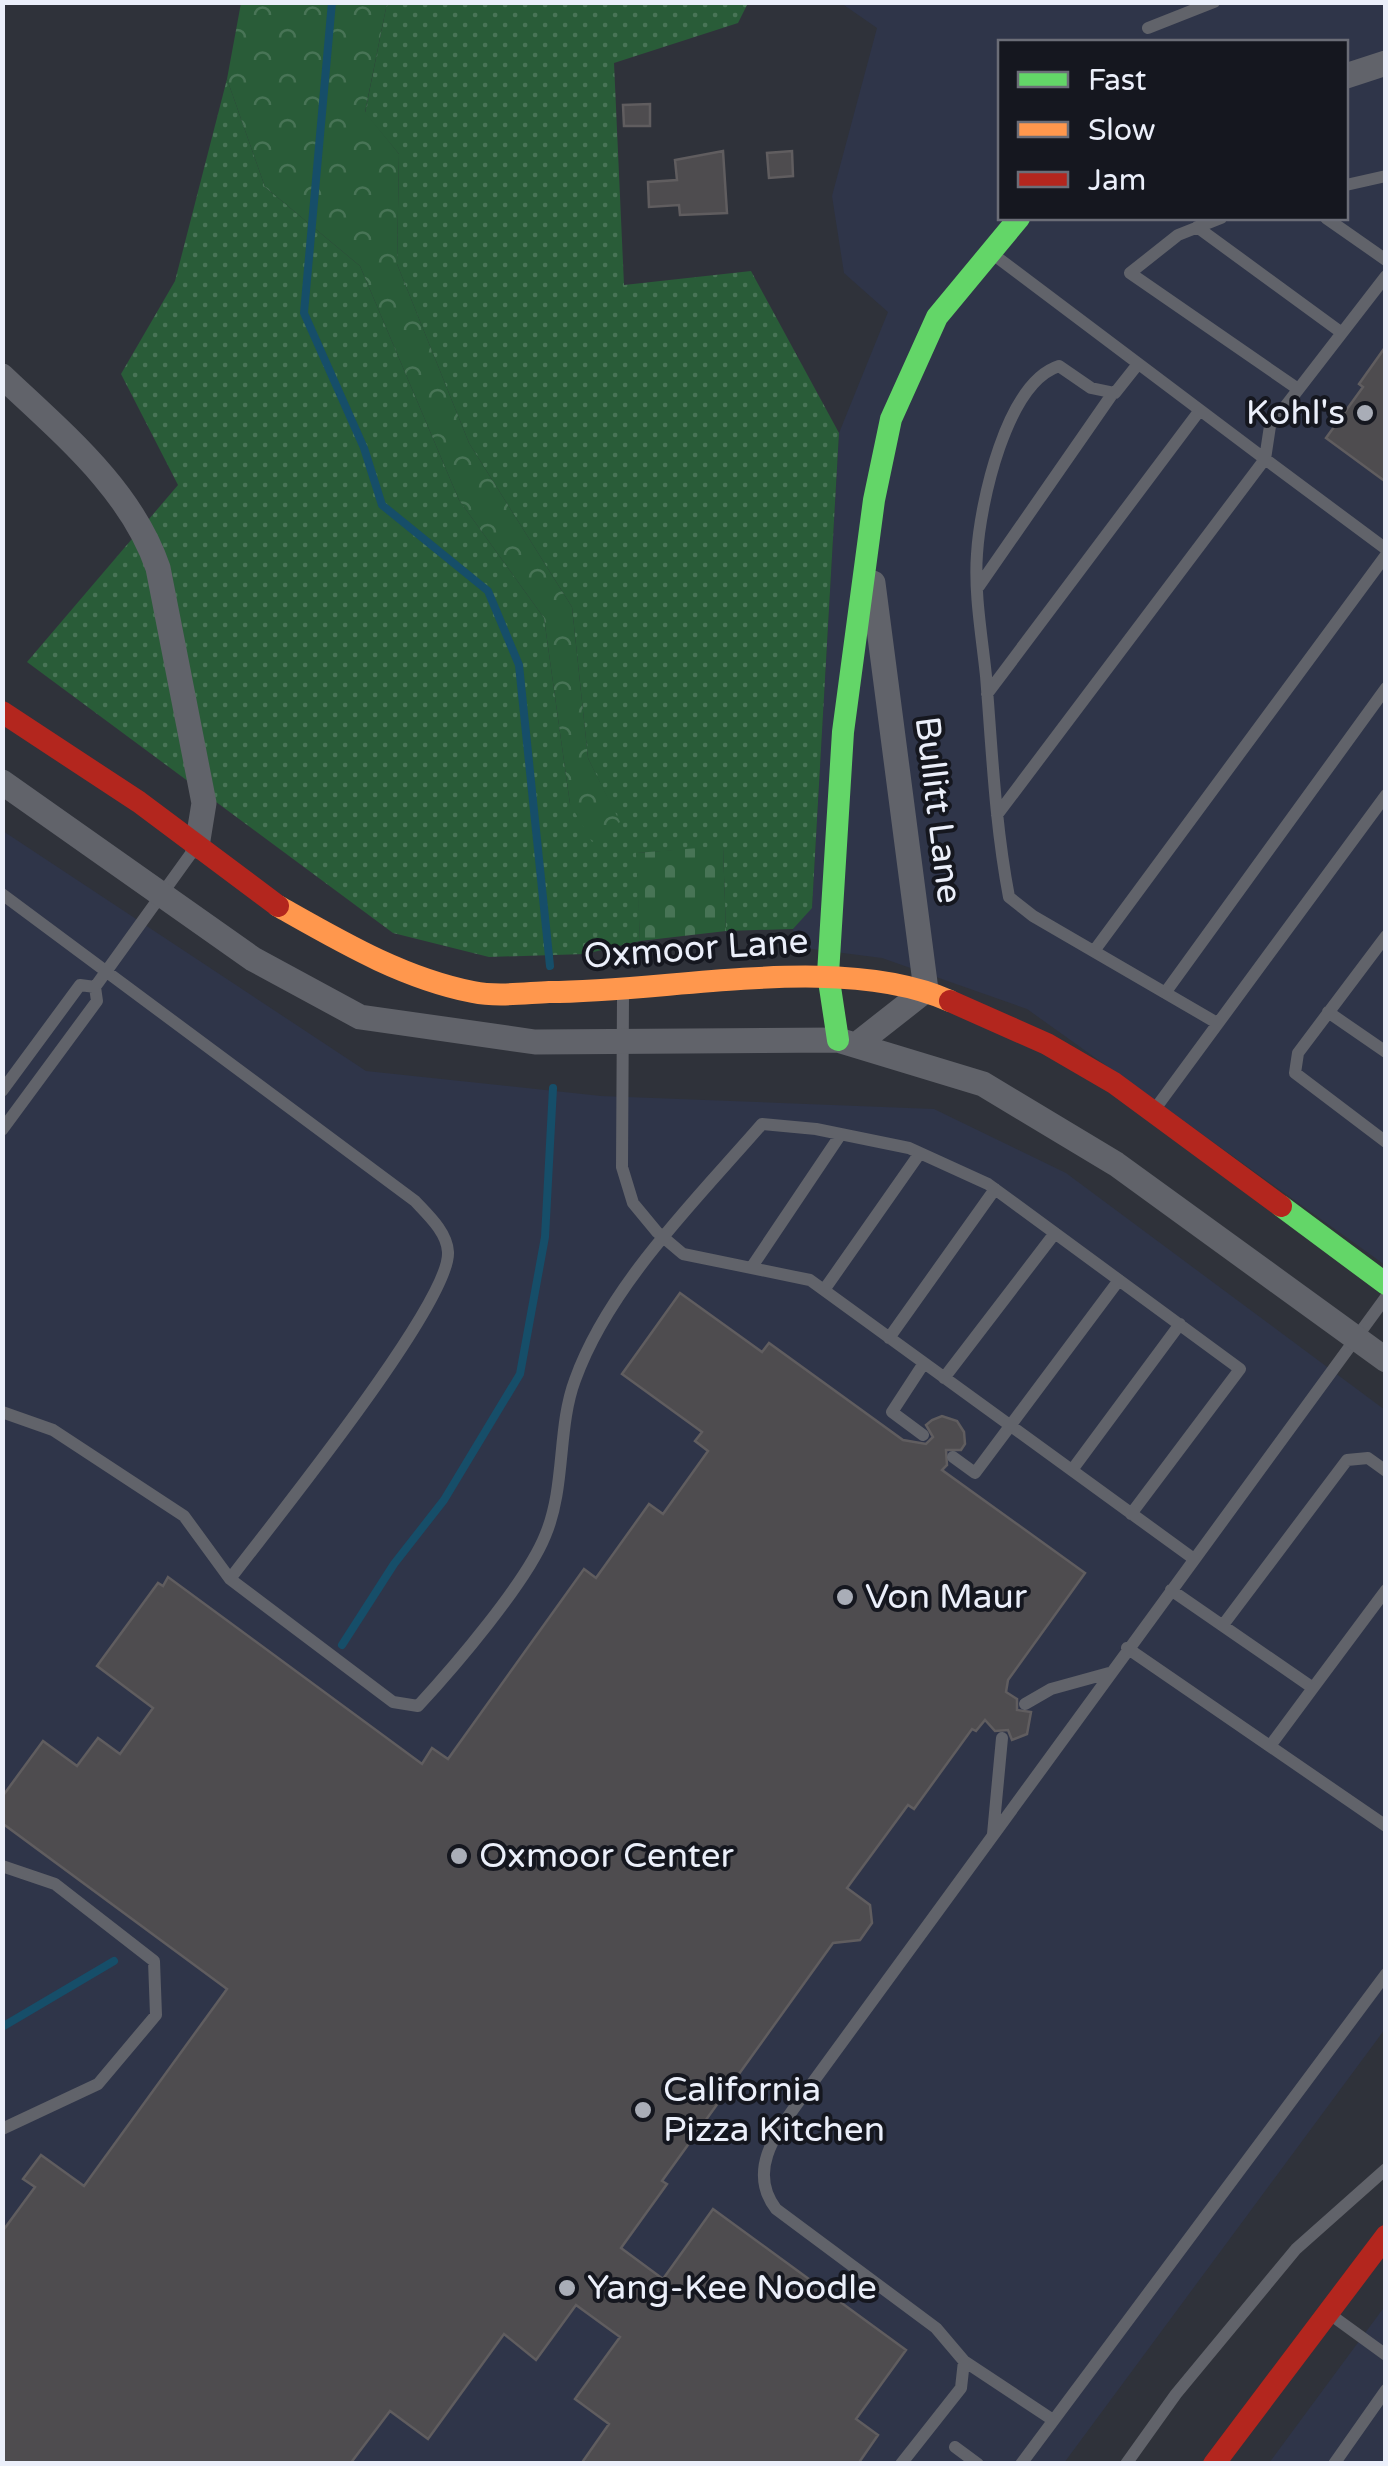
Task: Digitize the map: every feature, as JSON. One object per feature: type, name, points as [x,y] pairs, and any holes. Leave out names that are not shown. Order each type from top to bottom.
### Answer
[{"type":"street","points":[[1348,75],[1386,63]]},
{"type":"street","name":"Bullitt Lane","points":[[847,1042],[828,974],[843,732],[874,500],[892,419],[918,352],[961,282],[1017,220]]},
{"type":"street","points":[[2,376],[118,492],[149,541],[158,568],[204,803],[197,846]]},
{"type":"street","name":"Bullitt Lane","points":[[869,550],[926,990]]},
{"type":"street","name":"Oxmoor Lane","points":[[2,712],[272,902],[377,962],[475,994],[623,992],[828,974],[926,990],[1048,1044],[1153,1111],[1386,1284]]},
{"type":"street","points":[[2,782],[160,896],[294,984],[360,1016],[425,1030],[536,1042],[626,1038],[847,1042],[983,1084],[1051,1122],[1386,1360]]},
{"type":"street","points":[[847,1042],[926,990]]},
{"type":"street","points":[[1214,2464],[1325,2310],[1386,2236]]},
{"type":"lane","points":[[1148,28],[1214,2]]},
{"type":"lane","points":[[1348,185],[1386,176]]},
{"type":"lane","points":[[1216,220],[1178,234],[1130,273],[1298,389]]},
{"type":"lane","points":[[1329,220],[1386,260]]},
{"type":"lane","points":[[1198,227],[1342,333]]},
{"type":"lane","points":[[988,251],[1386,552],[1094,951]]},
{"type":"lane","points":[[997,815],[1266,459],[1270,426],[1386,276]]},
{"type":"lane","points":[[979,586],[1112,393],[1138,364]]},
{"type":"lane","points":[[1112,393],[1091,388],[1059,366],[1046,370],[1026,391],[989,473],[977,555],[997,815],[1009,897],[1218,1023]]},
{"type":"lane","points":[[987,694],[1200,410]]},
{"type":"lane","points":[[1164,992],[1386,688]]},
{"type":"lane","points":[[1153,1111],[1386,795]]},
{"type":"lane","points":[[2,1130],[97,1002],[95,987],[197,846]]},
{"type":"lane","points":[[2,894],[416,1201],[436,1224],[448,1253],[442,1280],[414,1333],[230,1579]]},
{"type":"lane","points":[[1383,944],[1298,1053],[1295,1074],[1386,1142]]},
{"type":"lane","points":[[2,1091],[80,985],[95,987]]},
{"type":"lane","points":[[623,992],[626,1038],[622,1167],[633,1202],[663,1238],[683,1254],[810,1280],[1194,1559]]},
{"type":"lane","points":[[1328,1012],[1386,1052]]},
{"type":"lane","points":[[2,1412],[53,1430],[184,1516],[230,1579],[393,1702],[418,1706],[452,1669],[545,1536],[573,1382],[599,1328],[663,1238],[762,1124],[841,1134],[920,1153],[996,1189],[1240,1369],[1131,1514]]},
{"type":"lane","points":[[752,1268],[841,1134]]},
{"type":"lane","points":[[824,1290],[920,1153]]},
{"type":"lane","points":[[889,1338],[996,1189]]},
{"type":"lane","points":[[944,1378],[1055,1233]]},
{"type":"lane","points":[[953,1457],[975,1473],[1119,1280]]},
{"type":"lane","points":[[1053,2420],[964,2361],[936,2328],[784,2216],[770,2200],[763,2172],[766,2154],[786,2119],[1386,1297]]},
{"type":"lane","points":[[1072,1470],[1180,1324]]},
{"type":"lane","points":[[923,1435],[892,1412],[924,1363]]},
{"type":"lane","points":[[1223,1625],[1346,1460],[1368,1458],[1386,1471]]},
{"type":"lane","points":[[1171,1590],[1312,1688]]},
{"type":"lane","points":[[1270,1746],[1386,1590]]},
{"type":"lane","points":[[1127,1648],[1386,1826]]},
{"type":"lane","points":[[1026,1704],[1051,1688],[1109,1673]]},
{"type":"lane","points":[[992,1835],[1002,1738]]},
{"type":"lane","points":[[2,1866],[54,1884],[154,1962],[156,2015],[98,2084],[2,2130]]},
{"type":"lane","points":[[1021,2464],[1386,1974]]},
{"type":"lane","points":[[1126,2464],[1176,2394],[1296,2249],[1386,2169]]},
{"type":"lane","points":[[1325,2310],[1386,2355]]},
{"type":"lane","points":[[901,2464],[961,2388],[964,2361]]},
{"type":"lane","points":[[1334,2464],[1386,2390]]},
{"type":"lane","points":[[956,2447],[978,2464]]},
{"type":"shaded area","points":[[841,3],[1385,3],[1385,1265],[1027,1009],[882,958],[796,947],[793,929],[812,907],[839,433],[888,312],[844,273],[832,196],[877,28]]},
{"type":"shaded area","points":[[3,831],[366,1071],[601,1096],[934,1109],[1066,1173],[1385,1410],[1385,2029],[1064,2463],[3,2464]]},
{"type":"shaded area","points":[[1385,2306],[1385,2463],[1269,2463]]},
{"type":"green space","points":[[241,3],[387,3],[365,112],[399,154],[397,264],[469,443],[572,607],[588,758],[620,822],[592,842],[570,804],[544,618],[459,500],[360,266],[265,187],[227,79]]},
{"type":"green space","points":[[387,3],[748,3],[738,23],[614,63],[624,285],[751,271],[839,433],[812,908],[793,929],[726,931],[723,847],[637,853],[640,941],[585,954],[489,957],[393,933],[27,662],[178,485],[121,374],[175,281],[227,79],[265,187],[360,266],[459,500],[544,618],[570,804],[619,822],[588,758],[572,607],[469,443],[397,264],[399,154],[365,113]]},
{"type":"green space","points":[[723,846],[726,931],[640,941],[636,853]]},
{"type":"building","points":[[650,104],[650,126],[624,126],[623,105]]},
{"type":"building","points":[[723,151],[727,213],[680,215],[679,205],[649,207],[648,182],[677,180],[675,160]]},
{"type":"building","points":[[792,151],[793,176],[769,178],[767,153]]},
{"type":"building","name":"Kohl's","points":[[1386,346],[1386,482],[1326,438],[1363,387],[1359,384]]},
{"type":"building","name":"Oxmoor Center","points":[[680,1293],[762,1352],[769,1343],[903,1440],[926,1444],[933,1437],[926,1425],[932,1420],[942,1416],[957,1421],[965,1444],[961,1450],[946,1450],[947,1465],[942,1470],[1085,1573],[1008,1680],[1006,1692],[1017,1699],[1017,1710],[1031,1712],[1027,1734],[1012,1740],[1008,1730],[995,1731],[985,1720],[976,1731],[972,1729],[914,1809],[908,1805],[847,1888],[870,1905],[872,1923],[860,1940],[833,1943],[662,2181],[667,2184],[621,2248],[663,2279],[713,2209],[906,2350],[856,2419],[878,2435],[858,2464],[581,2464],[609,2424],[575,2399],[620,2337],[576,2305],[536,2360],[504,2334],[428,2439],[390,2411],[350,2464],[2,2464],[2,2232],[35,2187],[23,2179],[41,2155],[84,2186],[227,1989],[2,1823],[2,1797],[43,1741],[77,1766],[98,1738],[120,1754],[153,1708],[97,1666],[158,1583],[163,1586],[168,1577],[422,1764],[432,1748],[448,1759],[584,1569],[596,1578],[649,1504],[663,1514],[708,1451],[695,1441],[702,1432],[622,1374]]},
{"type":"waterway","points":[[332,2],[304,313],[364,448],[382,505],[488,591],[519,665],[550,966]]},
{"type":"waterway","points":[[342,1645],[394,1564],[444,1500],[520,1374],[545,1237],[553,1088]]},
{"type":"waterway","points":[[2,2027],[114,1961]]},
{"type":"traffic: fast","points":[[838,1040],[828,974],[843,732],[874,500],[891,419],[937,317],[1017,220]]},
{"type":"traffic: fast","points":[[1281,1206],[1386,1284]]},
{"type":"traffic: slow","points":[[278,906],[396,968],[447,986],[482,993],[807,977],[859,979],[906,987],[950,1001]]},
{"type":"traffic: jam","points":[[2,712],[139,802],[278,906]]},
{"type":"traffic: jam","points":[[950,1001],[1047,1044],[1114,1083],[1281,1206]]},
{"type":"traffic: jam","points":[[1214,2464],[1386,2236]]},
{"type":"place","name":"Kohl's","points":[[1365,413]]},
{"type":"place","name":"Von Maur","points":[[845,1597]]},
{"type":"place","name":"Oxmoor Center","points":[[459,1856]]},
{"type":"place","name":"California Pizza Kitchen","points":[[643,2110]]},
{"type":"place","name":"Yang-Kee Noodle","points":[[567,2288]]}]
